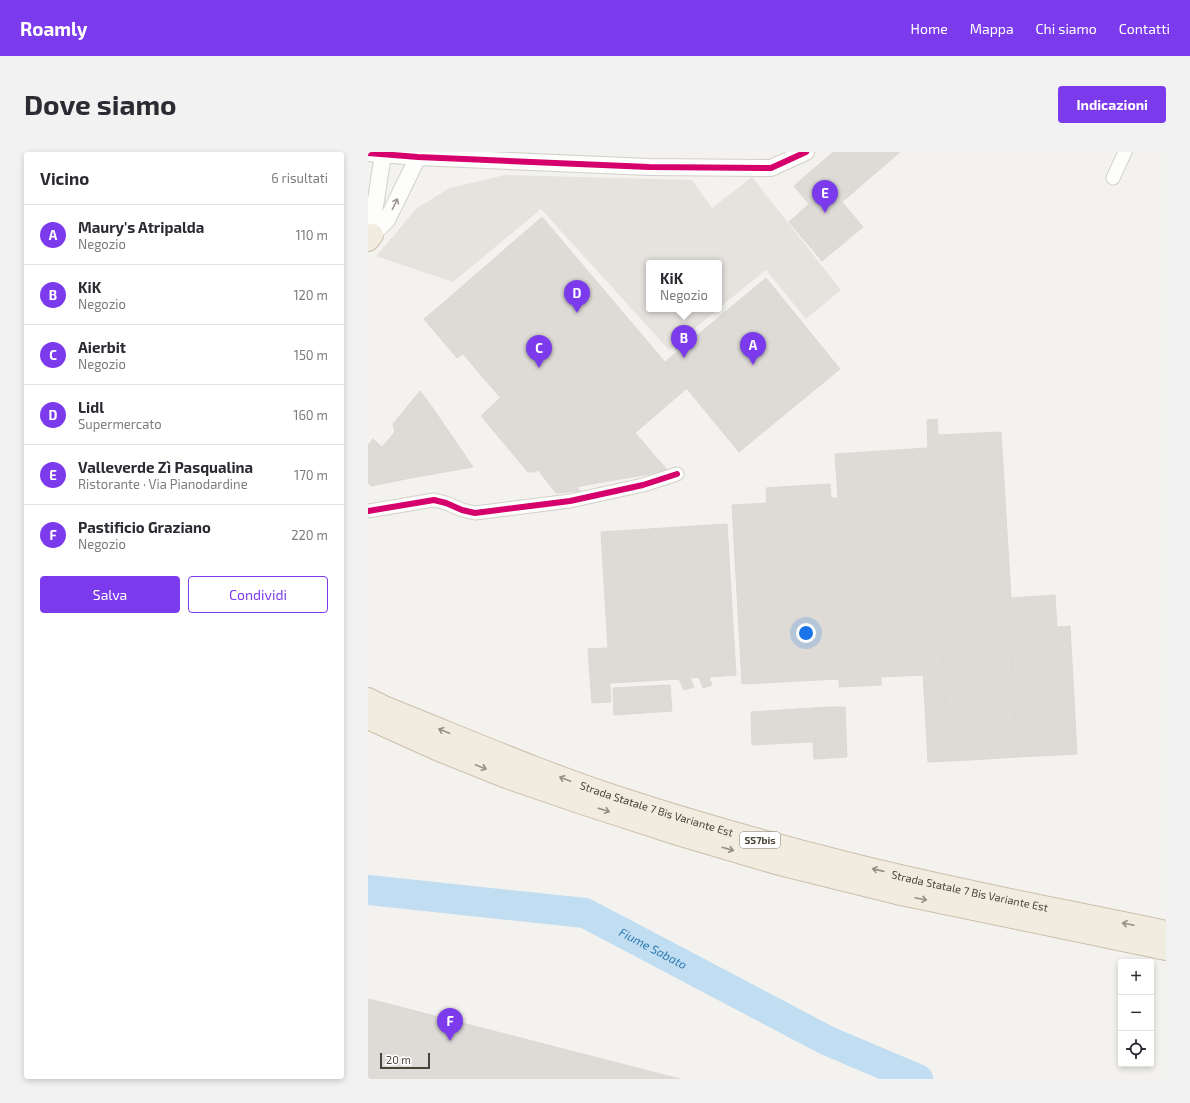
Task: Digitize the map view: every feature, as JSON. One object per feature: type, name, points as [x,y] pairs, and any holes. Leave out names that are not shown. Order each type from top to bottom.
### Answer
[{"type":"highway","name":"Strada Statale 7 Bis Variante Est","points":[[368,699],[408,717],[574,782],[622,799],[776,845],[856,866],[1166,932]]},
{"type":"highway","name":"Strada Statale 7 Bis Variante Est","points":[[368,718],[439,750],[509,778],[680,835],[776,863],[901,894],[1166,949]]},
{"type":"street","points":[[370,237],[375,206],[376,154],[649,167],[771,168],[806,152]]},
{"type":"street","points":[[1113,178],[1125,152]]},
{"type":"street","points":[[370,237],[387,220],[418,157]]},
{"type":"street","points":[[368,190],[375,206]]},
{"type":"street","points":[[368,511],[434,500],[475,513],[570,501],[643,485],[677,474]]},
{"type":"shaded area","points":[[505,175],[692,180],[712,208],[752,177],[841,290],[806,319],[766,270],[722,306],[722,260],[646,260],[646,312],[714,312],[669,350],[541,209],[453,282],[376,256],[417,208],[450,188]]},
{"type":"building","points":[[833,152],[900,152],[842,202],[863,227],[822,261],[789,222],[809,204],[794,186]]},
{"type":"building","points":[[542,217],[687,388],[635,433],[489,263]]},
{"type":"building","points":[[489,263],[668,471],[597,483],[443,303]]},
{"type":"building","points":[[766,278],[840,369],[739,452],[665,362]]},
{"type":"building","points":[[443,303],[584,468],[570,479],[463,354],[457,358],[424,319]]},
{"type":"building","points":[[420,391],[432,407],[403,441],[395,432],[393,424]]},
{"type":"building","points":[[500,398],[580,491],[556,493],[538,470],[528,472],[481,416]]},
{"type":"building","points":[[432,407],[473,467],[411,478],[393,452]]},
{"type":"building","points":[[937,419],[938,435],[1001,432],[1011,598],[1055,595],[1057,627],[921,635],[923,675],[881,677],[881,685],[839,687],[839,679],[742,684],[732,505],[767,503],[766,488],[780,487],[830,484],[831,498],[838,498],[835,454],[928,448],[927,420]]},
{"type":"building","points":[[395,432],[403,441],[368,480],[368,445],[373,439],[382,447]]},
{"type":"building","points":[[393,452],[411,478],[371,486],[368,483],[368,480]]},
{"type":"building","points":[[584,468],[597,483],[577,487],[570,479]]},
{"type":"building","points":[[727,524],[736,675],[709,677],[712,685],[703,688],[699,677],[690,678],[694,687],[684,690],[679,679],[610,683],[601,532]]},
{"type":"building","points":[[1070,626],[1077,754],[1017,757],[1010,630]]},
{"type":"building","points":[[1010,630],[1017,757],[970,760],[969,747],[955,748],[955,732],[968,731],[967,718],[946,719],[941,633]]},
{"type":"building","points":[[941,633],[946,719],[967,718],[968,731],[955,732],[955,748],[969,747],[970,760],[928,762],[921,635]]},
{"type":"building","points":[[607,648],[611,702],[592,703],[588,649]]},
{"type":"building","points":[[670,685],[672,711],[614,715],[613,688]]},
{"type":"building","points":[[828,707],[845,707],[847,757],[831,758]]},
{"type":"building","points":[[828,707],[830,741],[752,745],[751,712]]},
{"type":"building","points":[[830,741],[831,758],[814,759],[813,742]]},
{"type":"building","points":[[369,999],[680,1079],[368,1079]]},
{"type":"waterway","name":"Fiume Sabato","points":[[368,890],[585,913],[828,1041],[918,1079]]},
{"type":"cycle path","points":[[368,153],[418,157],[649,167],[771,168],[806,152]]},
{"type":"cycle path","points":[[368,511],[434,500],[475,513],[570,501],[643,485],[677,474]]},
{"type":"place","name":"Valleverde Zì Pasqualina","points":[[825,213]]},
{"type":"place","name":"Lidl","points":[[577,313]]},
{"type":"place","name":"KiK","points":[[684,358]]},
{"type":"place","name":"Maury's Atripalda","points":[[753,365]]},
{"type":"place","name":"Aierbit","points":[[539,368]]},
{"type":"place","name":"Pastificio Graziano","points":[[450,1041]]}]
